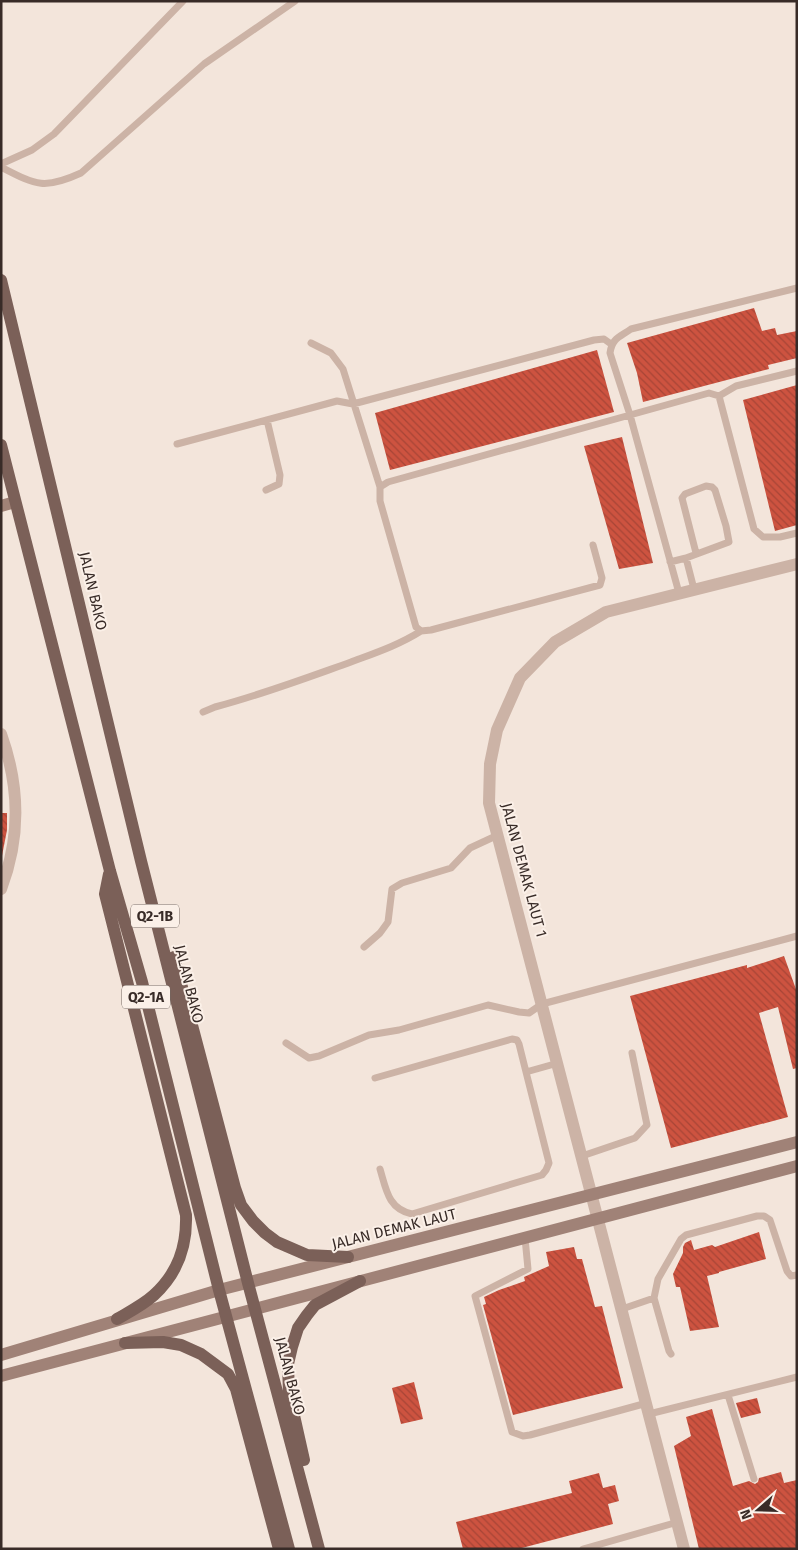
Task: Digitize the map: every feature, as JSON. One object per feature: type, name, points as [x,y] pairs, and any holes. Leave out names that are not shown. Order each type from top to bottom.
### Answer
[{"type":"main road","name":"JALAN BAKO","points":[[1,280],[141,861],[248,1282],[319,1549]]},
{"type":"main road","name":"Q2-1A","points":[[1,445],[110,871],[142,982],[219,1290],[289,1549]]},
{"type":"main road","points":[[1,506],[15,502]]},
{"type":"main road","points":[[141,861],[154,880],[241,1205],[265,1233],[277,1242],[307,1255],[348,1257]]},
{"type":"main road","points":[[110,871],[105,894],[186,1215],[187,1234],[179,1261],[164,1283],[154,1295],[118,1319]]},
{"type":"main road","name":"JALAN DEMAK LAUT","points":[[1,1355],[248,1282],[797,1142]]},
{"type":"main road","points":[[1,1376],[797,1166]]},
{"type":"main road","points":[[323,1549],[323,1541],[289,1393],[288,1364],[298,1328],[315,1305],[360,1281]]},
{"type":"main road","points":[[125,1343],[163,1342],[181,1345],[201,1354],[228,1374],[236,1389],[279,1549]]},
{"type":"street","name":"JALAN DEMAK LAUT 1","points":[[684,1549],[489,803],[490,764],[497,730],[520,678],[556,642],[606,612],[797,564]]},
{"type":"street","points":[[1,734],[13,774],[16,797],[14,845],[1,889]]},
{"type":"lane","points":[[1,166],[32,150],[54,134],[183,1]]},
{"type":"lane","points":[[1,166],[23,179],[38,184],[64,181],[81,173],[204,64],[295,1]]},
{"type":"lane","points":[[679,593],[630,415],[610,353],[611,344],[631,330],[797,288]]},
{"type":"lane","points":[[177,444],[337,401],[353,404],[594,340],[604,339],[611,344]]},
{"type":"lane","points":[[311,343],[331,353],[343,369],[380,487],[380,501],[416,627],[421,631]]},
{"type":"lane","points":[[380,487],[388,482],[709,393],[719,396],[736,386],[797,371]]},
{"type":"lane","points":[[719,396],[754,529],[763,537],[780,538],[797,533]]},
{"type":"lane","points":[[266,490],[279,484],[280,475],[267,420]]},
{"type":"lane","points":[[670,562],[728,542],[726,526],[715,490],[712,487],[706,486],[685,494],[682,498],[696,553]]},
{"type":"lane","points":[[203,712],[311,677],[368,656],[404,642],[421,631],[441,628],[600,584],[602,578],[593,545]]},
{"type":"lane","points":[[686,558],[694,589]]},
{"type":"lane","points":[[364,947],[380,933],[388,922],[392,889],[402,883],[451,868],[470,848],[498,835]]},
{"type":"lane","points":[[286,1043],[309,1058],[319,1056],[369,1034],[399,1030],[488,1005],[529,1013],[542,1004],[797,936]]},
{"type":"lane","points":[[375,1078],[512,1039],[517,1040],[549,1163],[542,1175],[412,1214],[402,1212],[396,1207],[389,1197],[380,1169]]},
{"type":"lane","points":[[582,1156],[635,1138],[647,1125],[632,1053]]},
{"type":"lane","points":[[526,1072],[558,1063]]},
{"type":"lane","points":[[671,1354],[654,1298],[658,1279],[680,1240],[686,1235],[757,1216],[764,1216],[770,1220],[787,1271],[791,1276],[797,1276]]},
{"type":"lane","points":[[525,1238],[528,1269],[475,1296],[512,1432],[523,1436],[530,1435],[648,1409],[728,1395],[797,1377]]},
{"type":"lane","points":[[622,1309],[654,1298]]},
{"type":"lane","points":[[728,1395],[754,1479]]},
{"type":"lane","points":[[583,1549],[678,1522]]},
{"type":"building","points":[[754,308],[762,331],[775,328],[777,335],[797,331],[797,358],[768,365],[769,369],[643,402],[637,373],[627,343]]},
{"type":"building","points":[[597,350],[614,412],[390,470],[375,413]]},
{"type":"building","points":[[797,385],[797,525],[775,531],[743,400]]},
{"type":"building","points":[[622,437],[653,563],[619,569],[584,446]]},
{"type":"building","points":[[1,813],[7,813],[7,830],[1,861]]},
{"type":"building","points":[[784,956],[797,992],[797,1068],[793,1069],[778,1007],[759,1013],[788,1117],[671,1148],[630,996],[747,965],[747,968]]},
{"type":"building","points":[[759,1232],[766,1259],[707,1276],[719,1327],[690,1331],[680,1287],[676,1287],[673,1274],[683,1253],[685,1243],[691,1240],[694,1250],[712,1245],[715,1247]]},
{"type":"building","points":[[574,1247],[577,1259],[582,1259],[595,1307],[602,1306],[623,1388],[513,1415],[483,1305],[486,1304],[484,1297],[525,1281],[524,1277],[549,1266],[546,1252]]},
{"type":"building","points":[[414,1382],[423,1419],[401,1424],[392,1388]]},
{"type":"building","points":[[757,1398],[761,1413],[741,1418],[736,1403]]},
{"type":"building","points":[[712,1409],[733,1486],[749,1481],[755,1484],[759,1478],[781,1472],[784,1483],[797,1480],[797,1549],[699,1549],[674,1446],[691,1436],[686,1417]]},
{"type":"building","points":[[599,1473],[603,1488],[615,1485],[619,1501],[608,1504],[613,1524],[518,1549],[463,1549],[456,1522],[572,1493],[569,1481]]}]
